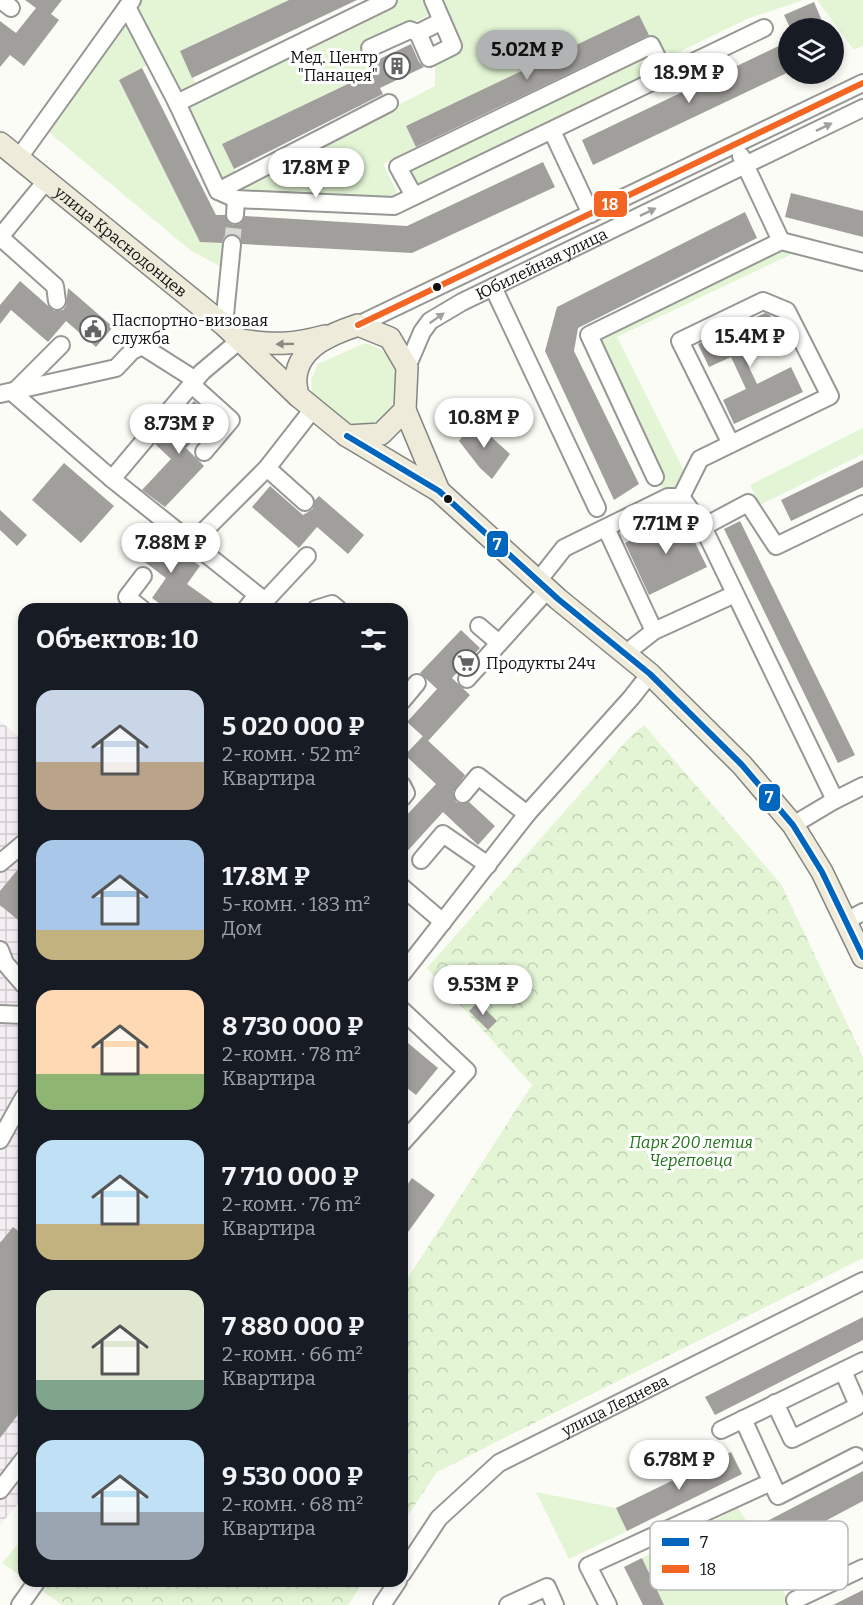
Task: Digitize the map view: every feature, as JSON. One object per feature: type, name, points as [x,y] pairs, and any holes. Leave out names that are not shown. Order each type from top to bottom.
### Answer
[{"type":"main road","name":"улица Краснодонцев","points":[[0,143],[224,326],[305,403]]},
{"type":"main road","points":[[240,340],[266,344],[295,344],[358,325],[390,338],[407,367],[405,410],[439,491]]},
{"type":"main road","points":[[328,335],[303,357],[296,376],[305,403],[347,436],[439,491],[587,624],[650,674],[742,765],[793,825],[822,872],[854,917],[863,957]]},
{"type":"main road","points":[[347,436],[381,434],[405,410]]},
{"type":"street","points":[[177,103],[388,0]]},
{"type":"street","points":[[370,48],[410,30],[417,33],[429,58],[453,46],[433,0]]},
{"type":"street","points":[[18,159],[130,3],[218,191],[236,207],[394,206],[764,28]]},
{"type":"street","points":[[417,33],[442,21]]},
{"type":"street","points":[[414,196],[398,166],[651,45],[666,75]]},
{"type":"street","name":"Юбилейная улица","points":[[358,325],[863,83]]},
{"type":"street","points":[[218,191],[389,103]]},
{"type":"street","name":"Юбилейная улица","points":[[407,367],[422,332],[430,321],[462,302],[863,108]]},
{"type":"street","points":[[552,131],[591,214]]},
{"type":"street","points":[[735,145],[781,241]]},
{"type":"street","points":[[46,181],[0,237],[55,286],[57,301]]},
{"type":"street","points":[[611,204],[621,225]]},
{"type":"street","points":[[655,477],[589,335],[781,241],[863,262]]},
{"type":"street","points":[[224,326],[232,244]]},
{"type":"street","points":[[493,287],[597,508]]},
{"type":"street","points":[[681,497],[700,459],[731,444],[830,396],[787,311],[764,301],[680,341],[731,444]]},
{"type":"street","points":[[112,478],[193,382],[240,340]]},
{"type":"street","points":[[6,394],[61,345]]},
{"type":"street","points":[[6,394],[116,368],[132,351],[142,346],[162,357],[193,382],[231,420],[204,452]]},
{"type":"street","points":[[6,394],[265,601],[308,556]]},
{"type":"street","points":[[192,543],[267,468],[305,403]]},
{"type":"street","points":[[267,468],[305,502]]},
{"type":"street","points":[[467,679],[499,643],[543,585],[564,548],[668,497],[681,497]]},
{"type":"street","points":[[681,497],[703,527],[835,800]]},
{"type":"street","points":[[703,527],[748,503],[776,546],[863,504]]},
{"type":"street","points":[[606,528],[654,631]]},
{"type":"street","points":[[134,603],[127,597],[143,576]]},
{"type":"street","points":[[626,653],[654,631],[735,594]]},
{"type":"street","points":[[251,603],[257,595]]},
{"type":"street","points":[[479,626],[499,643]]},
{"type":"street","points":[[408,966],[527,814],[650,674]]},
{"type":"street","points":[[408,694],[417,683]]},
{"type":"street","points":[[463,794],[478,776],[527,814]]},
{"type":"street","points":[[793,825],[863,786]]},
{"type":"street","points":[[421,860],[443,834],[488,865]]},
{"type":"street","points":[[0,864],[18,848]]},
{"type":"street","points":[[408,892],[442,922]]},
{"type":"street","points":[[0,950],[5,963],[18,978]]},
{"type":"street","points":[[0,1014],[18,1015]]},
{"type":"street","points":[[408,1016],[466,1071],[408,1136]]},
{"type":"street","points":[[0,1140],[18,1108]]},
{"type":"street","name":"улица Леднева","points":[[408,1565],[439,1518],[499,1462],[863,1281]]},
{"type":"street","points":[[721,1430],[863,1361]]},
{"type":"street","points":[[776,1404],[792,1439],[856,1407],[857,1403],[843,1371]]},
{"type":"street","points":[[743,1419],[778,1496],[856,1456]]},
{"type":"street","points":[[0,1490],[18,1467]]},
{"type":"street","points":[[686,1521],[771,1482]]},
{"type":"street","points":[[608,1605],[588,1566],[650,1538]]},
{"type":"street","points":[[848,1575],[863,1568]]},
{"type":"street","points":[[20,1605],[33,1587]]},
{"type":"street","points":[[382,1605],[394,1587]]},
{"type":"street","points":[[508,1605],[547,1587],[555,1605]]},
{"type":"street","points":[[795,1600],[816,1590]]},
{"type":"shaded area","points":[[0,721],[18,736],[18,1504],[0,1525]]},
{"type":"green space","points":[[142,0],[289,0],[180,51],[197,86],[181,94],[135,8]]},
{"type":"green space","points":[[399,0],[427,0],[433,13],[363,47],[373,72],[222,144],[237,175],[221,183],[185,105]]},
{"type":"green space","points":[[439,0],[804,0],[749,18],[671,56],[650,36],[639,16],[407,126],[416,147],[383,164],[399,196],[231,191],[435,86],[435,62],[461,49]]},
{"type":"green space","points":[[817,0],[863,0],[863,46],[854,50],[844,36],[844,18],[830,18]]},
{"type":"green space","points":[[127,16],[151,63],[119,80],[200,242],[232,244],[223,268],[190,250],[45,129]]},
{"type":"green space","points":[[646,55],[653,71],[418,187],[409,172]]},
{"type":"green space","points":[[781,241],[794,253],[617,337],[689,481],[668,497],[655,477],[589,335]]},
{"type":"green space","points":[[365,343],[378,348],[387,356],[396,374],[396,385],[386,421],[359,433],[312,396],[311,380],[318,364]]},
{"type":"green space","points":[[863,428],[863,454],[760,505],[750,485]]},
{"type":"green space","name":"Парк 200 летия Череповца","points":[[644,725],[781,884],[863,1057],[863,1258],[437,1472],[408,1515],[408,1278],[532,1085],[427,968],[629,738]]},
{"type":"green space","points":[[536,1492],[616,1508],[627,1531],[569,1559]]},
{"type":"green space","points":[[738,1508],[747,1521],[713,1521]]},
{"type":"green space","points":[[18,1544],[18,1574],[2,1563]]},
{"type":"green space","points":[[650,1554],[650,1575],[642,1558]]},
{"type":"green space","points":[[36,1587],[360,1587],[348,1605],[62,1605]]},
{"type":"green space","points":[[657,1590],[782,1590],[790,1605],[664,1605]]},
{"type":"building","points":[[25,0],[62,0],[51,14],[59,20],[24,66],[10,55],[0,67],[0,21],[16,33],[36,8]]},
{"type":"building","points":[[289,0],[357,0],[192,78],[180,51]]},
{"type":"building","points":[[814,2],[821,18],[785,18],[784,15]]},
{"type":"building","points":[[639,15],[649,35],[416,147],[406,126]]},
{"type":"building","points":[[411,44],[419,62],[424,67],[380,88],[383,94],[234,169],[222,144],[373,72],[369,64]]},
{"type":"building","points":[[778,46],[778,77],[593,165],[582,140]]},
{"type":"building","points":[[142,68],[216,215],[225,215],[229,223],[234,225],[240,224],[245,216],[407,226],[543,162],[555,187],[412,253],[242,244],[239,236],[232,234],[224,237],[222,243],[200,242],[119,80]]},
{"type":"building","points":[[791,193],[863,211],[863,237],[785,217]]},
{"type":"building","points":[[745,212],[757,238],[578,328],[574,351],[639,484],[614,500],[545,351],[557,307]]},
{"type":"building","points":[[20,281],[54,311],[63,310],[66,306],[68,288],[113,327],[96,347],[66,321],[48,342],[11,310],[0,324],[0,305]]},
{"type":"building","points":[[765,313],[770,315],[779,334],[742,352],[757,384],[791,367],[803,392],[734,424],[723,400],[746,389],[731,357],[709,367],[698,344]]},
{"type":"building","points":[[194,401],[214,419],[186,448],[204,466],[165,507],[142,490],[171,459],[155,444]]},
{"type":"building","points":[[476,418],[491,431],[488,434],[510,454],[492,479],[480,468],[459,441]]},
{"type":"building","points":[[863,460],[863,487],[791,521],[781,500]]},
{"type":"building","points":[[64,463],[114,506],[81,543],[32,500]]},
{"type":"building","points":[[270,486],[303,515],[313,509],[315,500],[319,496],[364,535],[348,554],[317,527],[299,548],[252,507]]},
{"type":"building","points":[[0,510],[27,535],[17,546],[0,530]]},
{"type":"building","points":[[682,516],[707,567],[649,595],[625,543]]},
{"type":"building","points":[[740,521],[855,755],[838,763],[724,529]]},
{"type":"building","points":[[147,528],[200,566],[187,584],[214,603],[159,603],[152,598],[166,578],[130,551]]},
{"type":"building","points":[[461,630],[480,648],[452,678],[470,695],[428,741],[408,723],[437,689],[420,673]]},
{"type":"building","points":[[423,736],[465,775],[453,792],[456,802],[462,804],[469,802],[495,826],[478,845],[443,812],[408,850],[408,814],[436,784],[408,758],[408,752]]},
{"type":"building","points":[[18,869],[18,920],[0,905],[0,891]]},
{"type":"building","points":[[478,1002],[497,1021],[488,1030],[469,1011]]},
{"type":"building","points":[[408,1043],[438,1068],[416,1095],[408,1089]]},
{"type":"building","points":[[412,1178],[435,1195],[408,1232],[408,1184]]},
{"type":"building","points":[[13,1227],[18,1231],[18,1415],[0,1438],[0,1243]]},
{"type":"building","points":[[863,1317],[863,1340],[715,1415],[705,1397]]},
{"type":"building","points":[[731,1452],[742,1474],[627,1531],[616,1508]]},
{"type":"building","points":[[863,1471],[863,1501],[825,1521],[767,1521]]},
{"type":"building","points":[[642,1558],[650,1575],[650,1590],[657,1590],[664,1605],[643,1605],[624,1567]]},
{"type":"building","points":[[863,1590],[863,1605],[833,1605]]},
{"type":"tunnel","points":[[232,244],[235,215]]},
{"type":"transit line","name":"18","points":[[358,325],[863,83]]},
{"type":"transit line","name":"7","points":[[347,436],[439,491],[558,599],[650,674],[742,765],[793,825],[822,872],[863,957]]},
{"type":"place","name":"Мед. Центр \"Панацея\"","points":[[397,66]]},
{"type":"place","name":"Паспортно-визовая служба","points":[[93,329]]},
{"type":"place","name":"Продукты 24ч","points":[[466,663]]}]
